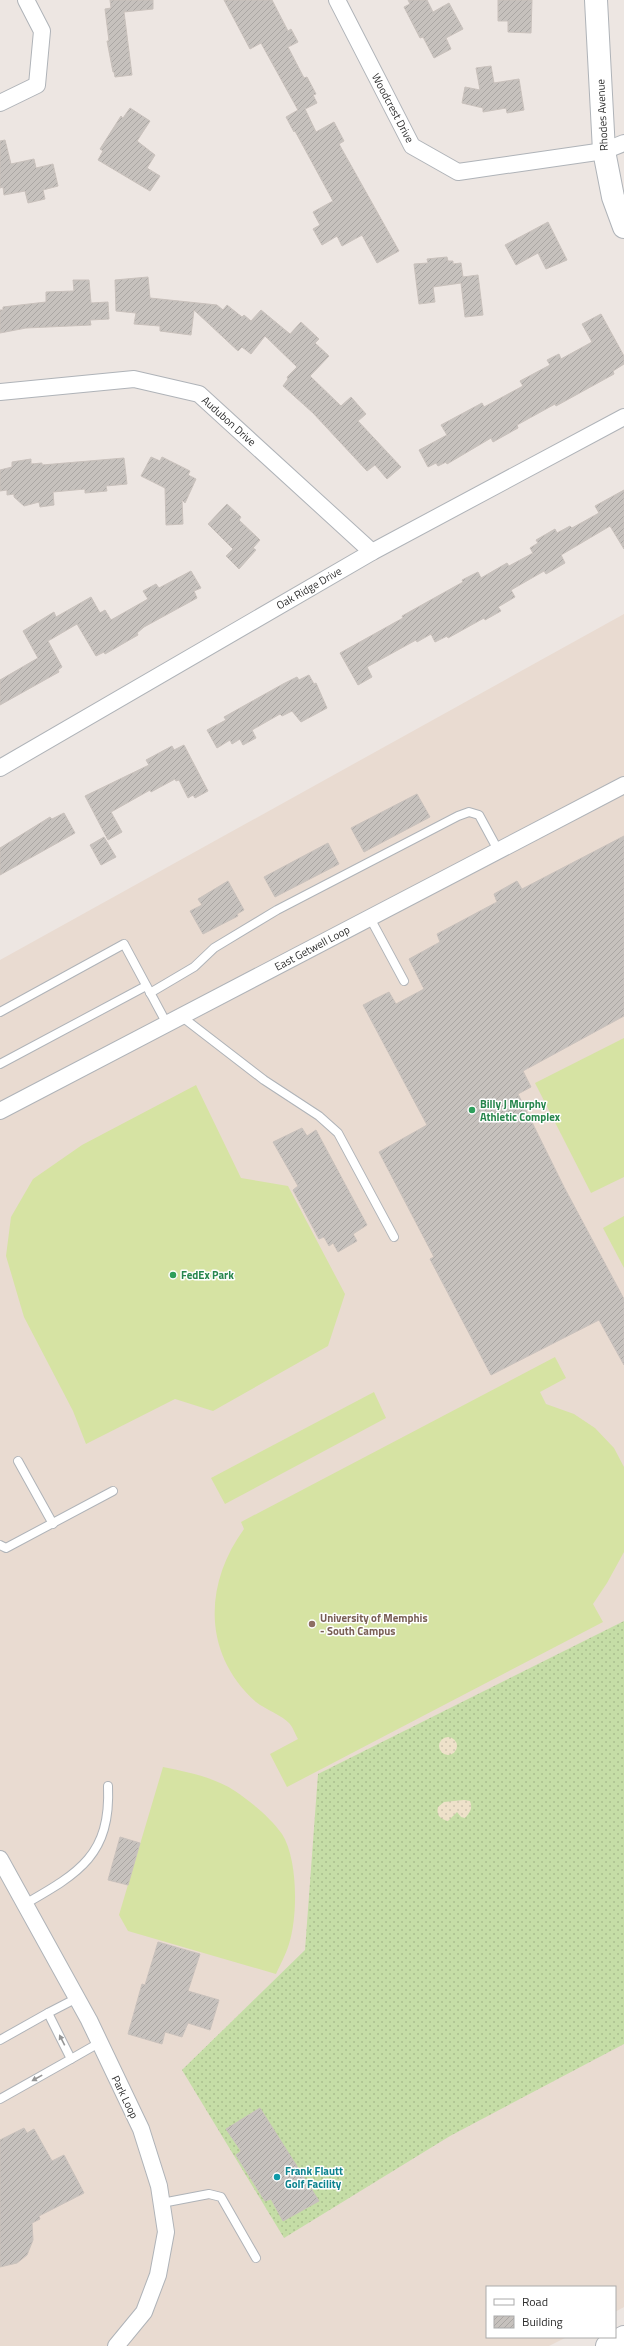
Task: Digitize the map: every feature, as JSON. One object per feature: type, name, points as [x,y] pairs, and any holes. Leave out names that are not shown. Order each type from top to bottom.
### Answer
[{"type":"main road","name":"Rhodes Avenue","points":[[596,0],[604,151],[613,196],[624,227]]},
{"type":"main road","points":[[607,2346],[624,2337]]},
{"type":"street","points":[[0,103],[37,85],[42,32],[26,0]]},
{"type":"street","name":"Woodcrest Drive","points":[[337,0],[412,146],[458,172],[604,151],[624,143]]},
{"type":"street","name":"Audubon Drive","points":[[0,392],[134,379],[199,394],[372,552]]},
{"type":"street","name":"Oak Ridge Drive","points":[[0,768],[372,552],[624,417]]},
{"type":"street","name":"East Getwell Loop","points":[[0,1111],[624,785]]},
{"type":"street","name":"Park Loop","points":[[2,1868],[26,1904],[77,1998],[141,2129],[159,2186],[166,2232],[158,2276],[144,2312],[116,2346]]},
{"type":"lane","points":[[0,1064],[194,967],[214,948],[277,910],[458,816],[469,812],[479,815],[498,850]]},
{"type":"lane","points":[[370,918],[404,981]]},
{"type":"lane","points":[[0,1012],[124,944],[148,989],[174,1020],[319,1116],[338,1133],[394,1237]]},
{"type":"lane","points":[[18,1461],[53,1524]]},
{"type":"lane","points":[[0,1545],[6,1548],[113,1491]]},
{"type":"lane","points":[[26,1904],[66,1880],[90,1859],[97,1847],[108,1818],[108,1786]]},
{"type":"lane","points":[[0,2040],[77,1998]]},
{"type":"lane","points":[[48,2013],[71,2059]]},
{"type":"lane","points":[[0,2099],[99,2043]]},
{"type":"lane","points":[[162,2203],[209,2194],[221,2197],[256,2258]]},
{"type":"shaded area","name":"University of Memphis - South Campus","points":[[624,614],[624,2307],[616,2311],[616,2286],[486,2286],[486,2338],[565,2338],[549,2346],[0,2346],[0,960]]},
{"type":"green space","points":[[624,1038],[624,1177],[591,1193],[535,1083]]},
{"type":"green space","name":"FedEx Park","points":[[196,1085],[241,1178],[288,1186],[345,1294],[328,1346],[213,1411],[175,1399],[86,1444],[73,1411],[24,1317],[6,1256],[11,1217],[33,1179],[82,1145]]},
{"type":"green space","points":[[624,1216],[624,1268],[603,1228]]},
{"type":"green space","points":[[555,1357],[566,1378],[540,1392],[546,1404],[574,1414],[595,1428],[614,1448],[624,1467],[624,1552],[607,1583],[593,1604],[603,1622],[287,1787],[270,1754],[298,1739],[292,1726],[286,1720],[256,1702],[238,1683],[226,1662],[218,1641],[215,1618],[216,1595],[221,1572],[231,1550],[244,1529],[241,1522]]},
{"type":"green space","points":[[374,1392],[386,1418],[225,1504],[211,1478]]},
{"type":"green space","points":[[624,1621],[624,2044],[450,2136],[284,2238],[182,2070],[305,1950],[318,1774]]},
{"type":"green space","points":[[163,1767],[200,1776],[227,1786],[260,1810],[282,1834],[287,1845],[294,1872],[295,1903],[294,1919],[289,1944],[276,1974],[128,1931],[119,1915]]},
{"type":"sand","points":[[448,1737],[454,1740],[457,1746],[454,1752],[448,1755],[442,1752],[439,1746],[442,1740]]},
{"type":"sand","points":[[464,1800],[470,1801],[471,1806],[470,1812],[465,1818],[461,1817],[457,1812],[448,1821],[439,1816],[438,1807],[444,1802]]},
{"type":"building","points":[[110,0],[153,0],[153,9],[124,12],[132,75],[115,77],[113,72],[107,41],[109,41],[105,9],[111,8]]},
{"type":"building","points":[[224,0],[272,0],[288,31],[291,29],[298,42],[288,47],[304,78],[307,77],[316,94],[313,95],[317,103],[305,109],[316,132],[334,122],[344,141],[339,144],[399,251],[377,263],[362,235],[342,246],[337,236],[322,245],[313,229],[320,225],[313,212],[333,201],[286,117],[298,110],[261,43],[250,49]]},
{"type":"building","points":[[408,0],[427,0],[433,12],[449,3],[463,29],[446,38],[451,49],[434,58],[423,37],[420,38],[404,7],[410,4]]},
{"type":"building","points":[[498,0],[532,0],[531,33],[508,32],[508,21],[498,21]]},
{"type":"building","points":[[491,66],[494,83],[519,79],[524,110],[507,113],[506,108],[483,112],[483,108],[462,103],[465,87],[480,90],[476,68]]},
{"type":"building","points":[[130,108],[150,121],[137,141],[155,155],[147,168],[160,176],[150,191],[98,160],[103,151],[100,149],[121,116],[123,118]]},
{"type":"building","points":[[5,140],[11,164],[34,159],[36,168],[53,164],[58,186],[43,190],[45,199],[28,203],[25,191],[4,195],[3,187],[0,188],[0,141]]},
{"type":"building","points":[[548,222],[567,260],[546,269],[538,253],[516,265],[505,245]]},
{"type":"building","points":[[447,257],[448,261],[453,261],[453,264],[461,263],[463,277],[478,275],[483,315],[465,317],[461,283],[433,287],[435,302],[419,304],[414,264],[428,263],[427,259]]},
{"type":"building","points":[[148,277],[150,298],[217,305],[223,310],[227,305],[242,317],[244,315],[251,321],[261,310],[290,334],[301,322],[319,339],[315,343],[329,356],[310,376],[341,406],[351,397],[366,414],[358,421],[401,467],[387,479],[375,465],[367,471],[313,413],[283,386],[288,379],[287,377],[297,367],[265,336],[251,354],[242,347],[238,351],[194,310],[191,335],[160,331],[160,326],[134,324],[136,313],[116,311],[115,280]]},
{"type":"building","points":[[73,280],[89,280],[91,303],[108,302],[109,319],[90,320],[91,325],[26,328],[0,333],[0,310],[3,310],[3,307],[46,302],[46,292],[74,291]]},
{"type":"building","points":[[601,314],[624,356],[624,364],[613,371],[614,374],[556,406],[555,404],[517,425],[518,428],[493,442],[491,438],[447,464],[446,462],[438,466],[436,463],[428,467],[419,450],[447,435],[441,425],[482,403],[484,407],[523,386],[520,381],[550,365],[547,360],[559,354],[561,359],[592,342],[582,324]]},
{"type":"building","points":[[151,457],[160,461],[162,457],[190,471],[188,475],[196,479],[185,503],[182,500],[183,524],[166,525],[165,488],[141,476]]},
{"type":"building","points":[[124,458],[127,484],[106,486],[107,491],[85,493],[85,489],[53,492],[54,505],[40,507],[39,502],[24,506],[14,497],[14,494],[7,495],[7,490],[0,491],[0,470],[12,467],[12,462],[31,459],[31,464],[42,463],[42,465]]},
{"type":"building","points":[[624,490],[624,549],[610,526],[561,555],[565,563],[546,574],[544,571],[511,590],[515,597],[498,607],[501,611],[485,620],[484,618],[448,638],[447,636],[435,642],[431,634],[417,642],[416,640],[367,667],[372,677],[358,685],[340,653],[403,618],[402,616],[463,582],[462,580],[478,572],[481,578],[507,563],[509,566],[533,553],[530,548],[538,543],[536,540],[555,529],[557,533],[570,526],[572,528],[599,513],[595,506]]},
{"type":"building","points":[[227,504],[241,517],[239,520],[260,540],[253,548],[256,550],[239,569],[226,556],[233,549],[208,524]]},
{"type":"building","points":[[191,571],[201,588],[194,591],[197,598],[144,627],[137,633],[138,635],[105,654],[104,652],[96,656],[77,624],[48,641],[62,667],[58,670],[59,672],[0,705],[0,680],[38,658],[23,631],[54,612],[56,617],[91,597],[100,613],[105,610],[111,620],[148,599],[143,591],[156,584],[159,588]]},
{"type":"building","points":[[309,675],[314,684],[316,683],[327,708],[301,722],[292,711],[282,716],[280,714],[252,730],[256,738],[243,745],[240,739],[232,744],[230,740],[217,748],[207,730],[226,720],[224,717],[283,684],[297,677],[299,680]]},
{"type":"building","points":[[184,745],[208,791],[195,798],[193,795],[188,798],[179,780],[176,781],[175,779],[151,792],[150,790],[111,812],[122,832],[108,840],[85,796],[149,765],[146,760],[172,746],[174,750]]},
{"type":"building","points":[[417,794],[430,817],[364,852],[351,828]]},
{"type":"building","points":[[64,813],[75,833],[0,875],[0,848],[50,817],[52,819]]},
{"type":"building","name":"Billy J Murphy Athletic Complex","points":[[624,836],[624,1016],[523,1071],[531,1087],[518,1094],[564,1187],[624,1299],[624,1365],[599,1320],[491,1375],[430,1259],[434,1257],[379,1152],[427,1125],[363,1005],[389,992],[396,1004],[424,989],[409,959],[440,942],[437,934],[497,902],[494,894],[517,881],[522,889]]},
{"type":"building","points":[[104,837],[116,857],[101,865],[90,845]]},
{"type":"building","points":[[328,843],[339,864],[275,897],[264,877]]},
{"type":"building","points":[[228,881],[244,910],[237,914],[238,916],[203,934],[190,911],[202,905],[198,899]]},
{"type":"building","points":[[302,1128],[307,1136],[316,1130],[367,1225],[353,1234],[357,1241],[338,1252],[333,1243],[329,1246],[324,1237],[319,1239],[293,1190],[298,1186],[273,1142]]},
{"type":"building","points":[[120,1837],[140,1843],[128,1885],[108,1880]]},
{"type":"building","points":[[158,1942],[200,1954],[188,1991],[219,2000],[210,2030],[188,2023],[182,2037],[165,2032],[162,2044],[128,2034],[142,1984],[145,1985]]},
{"type":"building","name":"Frank Flautt Golf Facility","points":[[260,2108],[319,2201],[283,2221],[271,2199],[265,2201],[236,2155],[241,2151],[226,2129]]},
{"type":"building","points":[[24,2128],[27,2133],[34,2129],[52,2161],[64,2155],[84,2193],[39,2216],[40,2219],[32,2223],[33,2240],[27,2255],[17,2263],[0,2267],[0,2140]]},
{"type":"place","name":"Billy J Murphy Athletic Complex","points":[[472,1110]]},
{"type":"place","name":"FedEx Park","points":[[173,1275]]},
{"type":"place","name":"University of Memphis - South Campus","points":[[312,1624]]},
{"type":"place","name":"Frank Flautt Golf Facility","points":[[277,2177]]}]
